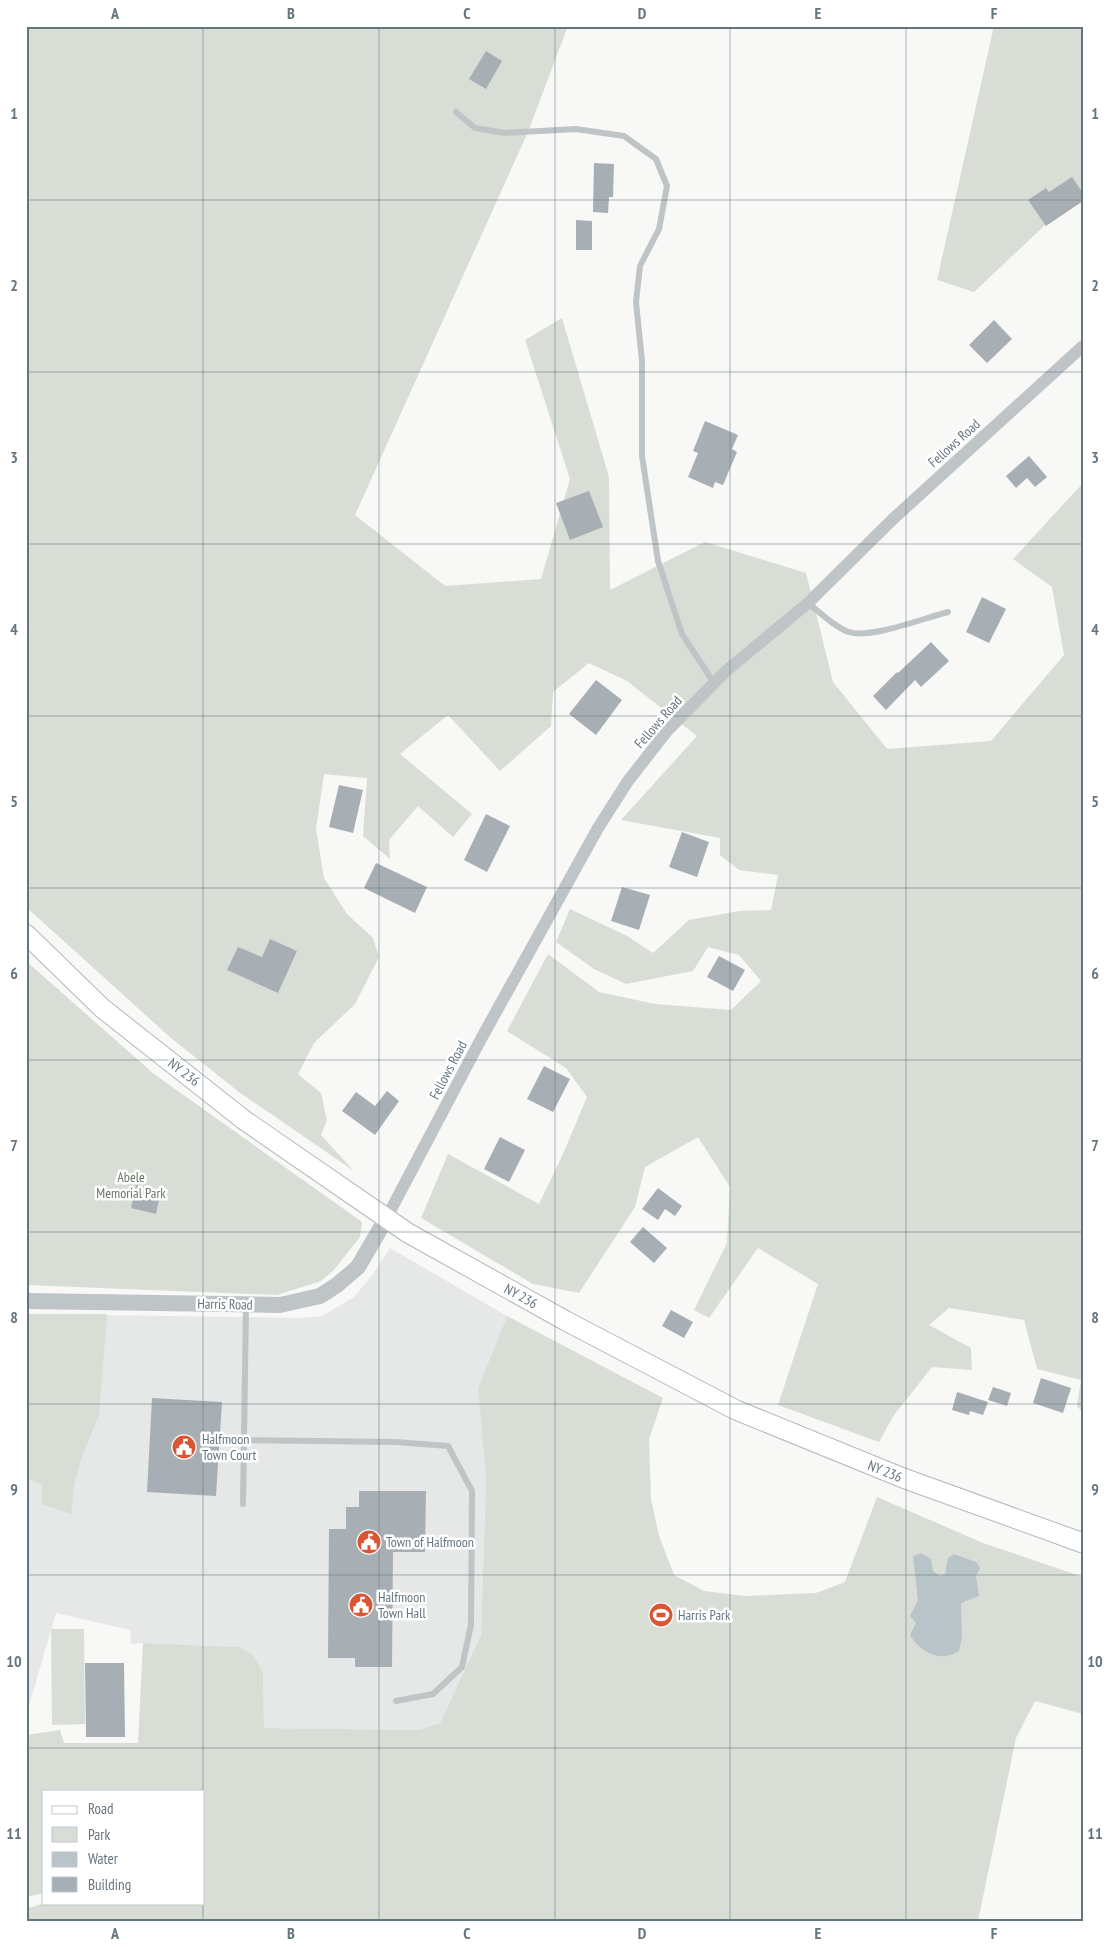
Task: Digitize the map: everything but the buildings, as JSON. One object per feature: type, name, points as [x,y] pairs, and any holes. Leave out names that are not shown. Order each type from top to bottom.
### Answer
[{"type":"main road","name":"NY 236","points":[[26,934],[102,1008],[231,1110],[386,1219],[566,1321],[736,1410],[903,1478],[1083,1542]]},
{"type":"street","name":"Fellows Road","points":[[386,1219],[481,1039],[598,828],[628,781],[667,731],[726,671],[808,603],[894,519],[1083,346]]},
{"type":"street","name":"Harris Road","points":[[26,1301],[280,1305],[320,1296],[358,1267],[386,1219]]},
{"type":"lane","points":[[456,112],[475,128],[505,133],[576,129],[624,136],[656,159],[667,186],[658,229],[640,266],[636,302],[642,361],[642,456],[658,561],[682,634],[714,683]]},
{"type":"lane","points":[[808,603],[840,628],[850,632],[866,634],[948,612]]},
{"type":"lane","points":[[243,1504],[246,1304]]},
{"type":"lane","points":[[244,1440],[396,1442],[448,1446],[472,1491],[471,1625],[462,1667],[433,1694],[396,1701]]},
{"type":"shaded area","points":[[390,1248],[507,1316],[478,1388],[486,1479],[481,1635],[440,1723],[419,1730],[264,1728],[263,1672],[253,1655],[240,1647],[131,1644],[130,1630],[56,1613],[26,1716],[26,1314],[300,1318],[322,1316],[354,1297],[373,1274]]},
{"type":"green space","points":[[26,26],[568,26],[528,132],[355,515],[445,586],[541,579],[570,479],[525,340],[562,318],[609,477],[610,590],[705,542],[806,573],[833,682],[887,749],[991,741],[1064,655],[1052,587],[1013,559],[1083,483],[1083,1413],[1077,1406],[1081,1380],[1037,1369],[1024,1320],[949,1308],[929,1325],[971,1348],[972,1370],[932,1367],[894,1415],[879,1442],[778,1405],[818,1284],[758,1248],[709,1318],[694,1310],[727,1243],[730,1187],[698,1137],[645,1167],[635,1207],[579,1293],[533,1284],[421,1218],[448,1154],[539,1204],[587,1097],[566,1068],[507,1031],[548,954],[599,992],[655,1004],[731,1010],[761,981],[739,955],[708,947],[693,971],[626,984],[594,969],[556,942],[570,909],[627,936],[653,953],[689,920],[739,911],[771,910],[778,875],[739,870],[720,855],[720,838],[621,820],[697,736],[627,681],[589,663],[553,692],[551,726],[500,771],[448,715],[400,754],[472,814],[453,837],[418,806],[389,840],[390,859],[363,836],[367,778],[324,774],[316,829],[324,878],[347,914],[373,938],[379,957],[355,1004],[314,1043],[298,1074],[321,1093],[327,1120],[321,1135],[354,1171],[239,1092],[171,1038],[26,907]]},
{"type":"green space","points":[[994,26],[1083,26],[1083,196],[1078,194],[974,292],[937,280]]},
{"type":"green space","name":"Abele Memorial Park","points":[[26,961],[154,1074],[362,1222],[360,1237],[334,1270],[321,1281],[277,1295],[26,1285]]},
{"type":"green space","points":[[26,1314],[107,1314],[99,1415],[82,1456],[74,1487],[71,1514],[42,1504],[42,1484],[26,1479]]},
{"type":"green space","name":"Harris Park","points":[[507,1316],[663,1398],[649,1439],[651,1499],[659,1536],[674,1575],[704,1591],[745,1596],[816,1593],[845,1582],[877,1497],[983,1543],[1083,1577],[1083,1714],[1035,1701],[1016,1738],[978,1921],[26,1921],[26,1909],[42,1904],[205,1904],[205,1790],[42,1790],[42,1893],[26,1897],[26,1735],[60,1730],[64,1743],[138,1743],[143,1643],[240,1647],[253,1655],[263,1672],[264,1728],[419,1730],[440,1723],[481,1635],[486,1479],[478,1388]]},
{"type":"green space","points":[[51,1629],[84,1629],[85,1724],[52,1725]]},
{"type":"water","points":[[921,1553],[931,1559],[933,1571],[940,1576],[945,1574],[948,1558],[954,1554],[976,1562],[980,1568],[976,1576],[979,1596],[961,1603],[962,1638],[959,1651],[945,1656],[938,1656],[925,1651],[910,1635],[916,1623],[910,1616],[918,1600],[913,1556]]},
{"type":"place","name":"Halfmoon Town Court","points":[[184,1447]]},
{"type":"place","name":"Town of Halfmoon","points":[[369,1542]]},
{"type":"place","name":"Halfmoon Town Hall","points":[[361,1605]]},
{"type":"place","name":"Harris Park","points":[[661,1615]]}]
